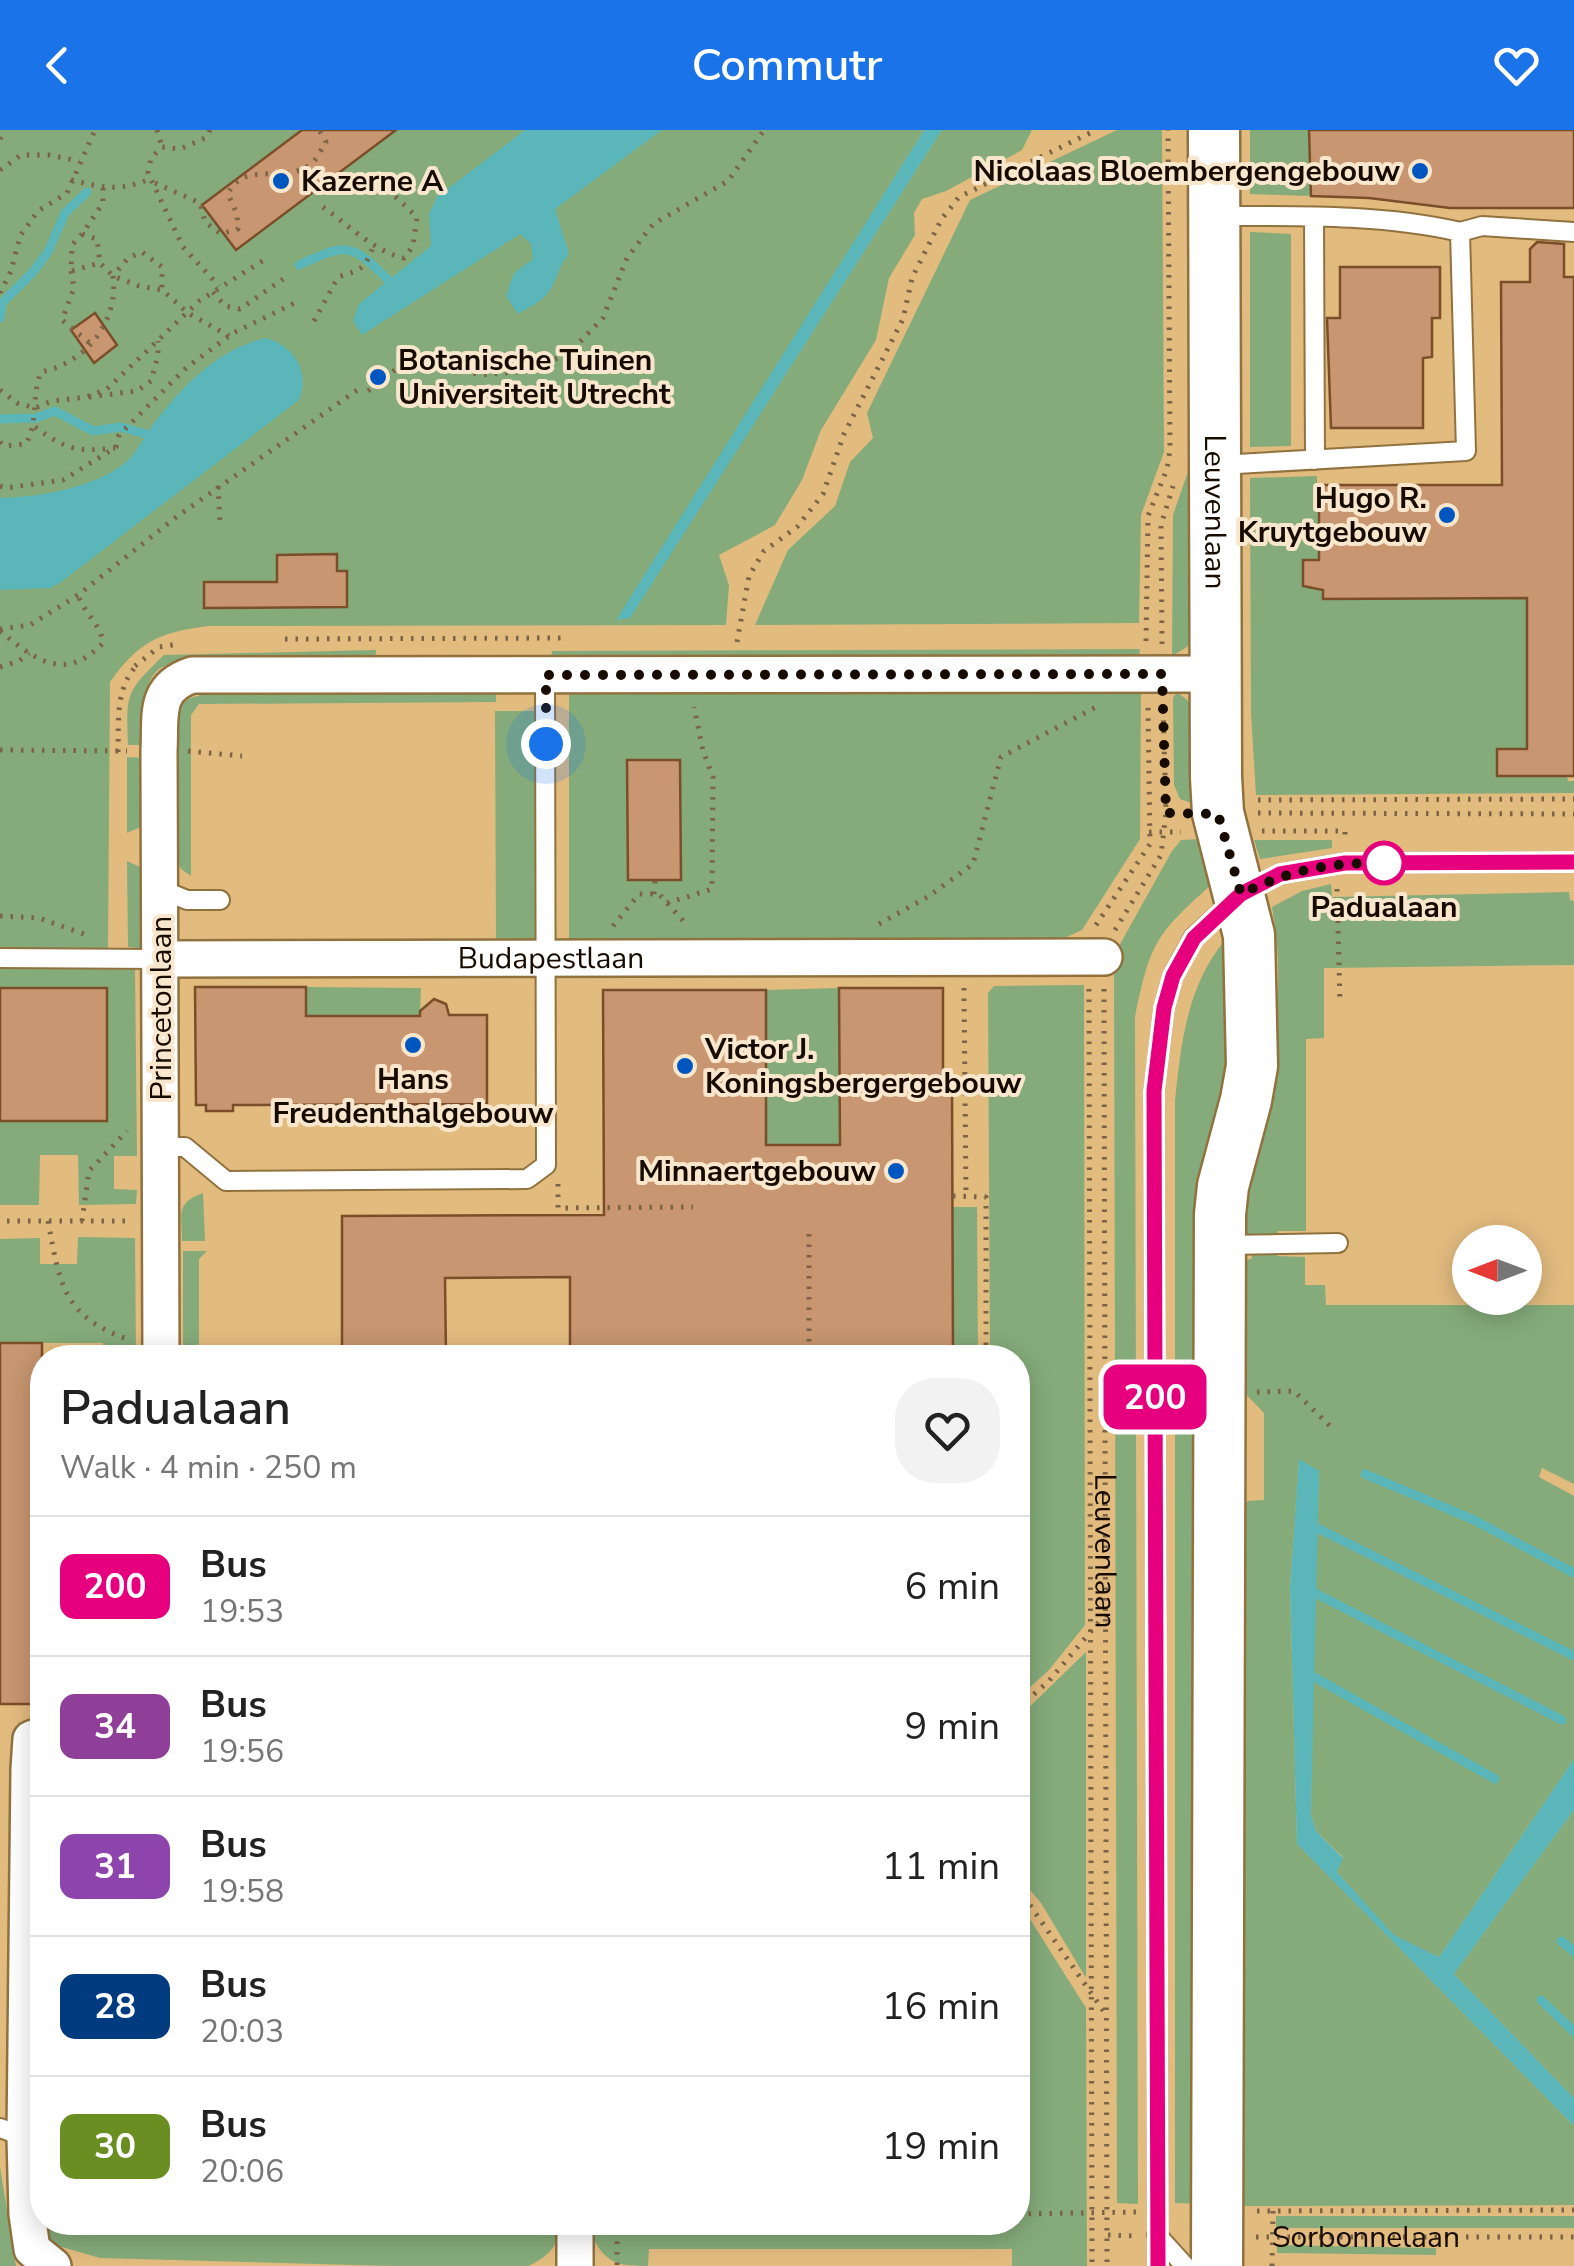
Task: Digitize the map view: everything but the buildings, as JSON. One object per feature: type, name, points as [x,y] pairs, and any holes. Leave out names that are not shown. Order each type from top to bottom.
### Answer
[{"type":"main road","name":"Leuvenlaan","points":[[1209,2245],[1219,1245],[1223,1186],[1252,1066],[1249,935],[1214,674],[1214,130]]},
{"type":"street","points":[[546,675],[1147,684],[1214,674]]},
{"type":"street","name":"Princetonlaan","points":[[161,1345],[161,959],[173,886],[161,706],[164,692],[175,681],[192,676],[546,675]]},
{"type":"street","name":"Budapestlaan","points":[[161,959],[1097,956]]},
{"type":"street","points":[[30,1742],[14,1769],[12,2133],[32,2249],[53,2266]]},
{"type":"street","points":[[575,2266],[576,2235]]},
{"type":"lane","points":[[1214,216],[1314,218],[1432,226],[1460,232],[1482,226],[1574,232]]},
{"type":"lane","points":[[1314,218],[1315,460]]},
{"type":"lane","points":[[1214,465],[1466,451],[1460,232]]},
{"type":"lane","points":[[161,1148],[185,1147],[226,1180],[527,1179],[546,1166],[546,675]]},
{"type":"lane","points":[[1241,894],[1280,874],[1345,863],[1574,862]]},
{"type":"lane","points":[[173,886],[188,900],[220,900]]},
{"type":"lane","name":"Leuvenlaan","points":[[1158,2266],[1154,1091],[1164,1008],[1173,976],[1194,938],[1241,894]]},
{"type":"lane","name":"Budapestlaan","points":[[0,958],[161,959]]},
{"type":"lane","points":[[1219,1245],[1338,1243]]},
{"type":"lane","points":[[1158,2235],[1209,2245]]},
{"type":"path","points":[[0,139],[6,130]]},
{"type":"path","points":[[0,293],[11,271],[20,236],[38,211],[67,192],[95,130]]},
{"type":"path","points":[[158,130],[162,147]]},
{"type":"path","points":[[162,147],[180,149],[207,137],[210,130]]},
{"type":"path","points":[[72,180],[127,189],[154,180],[200,204],[204,222],[221,234],[238,229],[237,214],[228,194],[233,183],[245,174],[294,174],[313,162],[326,142],[319,130]]},
{"type":"path","points":[[0,630],[30,625],[78,595],[218,486],[400,366],[442,365],[481,375],[529,371],[569,353],[603,318],[627,258],[654,224],[728,182],[764,130]]},
{"type":"path","points":[[731,675],[749,576],[764,551],[797,527],[823,494],[844,434],[903,319],[912,278],[940,220],[959,197],[1096,130]]},
{"type":"path","name":"Leuvenlaan","points":[[1107,2266],[1106,1614],[1097,956],[1161,856],[1166,813],[1147,684],[1148,516],[1170,450],[1168,130]]},
{"type":"path","points":[[162,147],[151,158],[148,173],[184,247],[216,288],[224,306],[240,309],[283,278]]},
{"type":"path","points":[[0,170],[21,155],[49,155],[79,162]]},
{"type":"path","points":[[323,207],[393,256],[404,258],[414,246],[418,217],[370,173]]},
{"type":"path","points":[[92,345],[62,320],[74,288],[72,245],[102,202],[103,188]]},
{"type":"path","points":[[82,234],[96,239],[100,263],[113,276],[162,290],[188,313],[228,336]]},
{"type":"path","points":[[314,321],[338,277],[367,264],[374,244]]},
{"type":"path","points":[[0,442],[4,446],[26,444],[35,427],[35,385],[41,372],[72,360],[104,330],[115,292],[113,276],[128,258],[142,252],[162,266],[162,290]]},
{"type":"path","points":[[86,398],[107,389],[216,288],[267,258]]},
{"type":"path","points":[[71,272],[100,263]]},
{"type":"path","points":[[0,271],[11,271]]},
{"type":"path","points":[[0,486],[63,480],[116,448],[119,435],[186,368],[228,336],[300,301]]},
{"type":"path","points":[[0,390],[35,410],[52,402],[137,390],[151,381],[158,341]]},
{"type":"path","points":[[35,427],[66,449],[116,448]]},
{"type":"path","points":[[218,486],[220,522]]},
{"type":"path","points":[[0,630],[48,665],[73,664],[90,656],[103,643],[102,631],[84,612],[78,595]]},
{"type":"path","points":[[0,667],[29,653]]},
{"type":"path","points":[[667,903],[712,889],[713,776],[702,751],[687,675]]},
{"type":"path","points":[[1092,2266],[1091,1632],[1097,956],[1090,935],[1150,844],[1147,684]]},
{"type":"path","points":[[871,928],[929,896],[973,864],[1001,758],[1103,703]]},
{"type":"path","points":[[0,750],[118,752]]},
{"type":"path","points":[[1166,813],[1234,807],[1574,799]]},
{"type":"path","points":[[1234,807],[1574,814]]},
{"type":"path","points":[[1345,831],[1360,841]]},
{"type":"path","points":[[654,894],[655,880]]},
{"type":"path","points":[[588,957],[639,894],[660,894],[717,957]]},
{"type":"path","points":[[0,916],[39,918],[59,924],[100,941],[118,959]]},
{"type":"path","points":[[964,956],[966,1196]]},
{"type":"path","points":[[82,1221],[88,1171],[112,1153],[140,1108],[161,1098]]},
{"type":"path","points":[[952,1196],[986,1197],[986,1345]]},
{"type":"path","points":[[558,1208],[693,1207]]},
{"type":"path","points":[[7,1221],[161,1221]]},
{"type":"path","points":[[48,1221],[62,1284],[82,1317],[139,1345]]},
{"type":"path","points":[[808,1234],[809,1345]]},
{"type":"path","points":[[1219,1393],[1294,1390],[1334,1430]]},
{"type":"path","points":[[1030,1698],[1106,1614]]},
{"type":"path","points":[[1030,1906],[1107,2016]]},
{"type":"path","points":[[1209,2245],[1273,2211],[1574,2210]]},
{"type":"path","points":[[1272,2266],[1273,2211]]},
{"type":"path","points":[[1030,2214],[1157,2212]]},
{"type":"path","points":[[617,2235],[617,2265]]},
{"type":"path","points":[[1108,2235],[1158,2235]]},
{"type":"path","name":"Sorbonnelaan","points":[[1209,2245],[1272,2236],[1574,2237]]},
{"type":"shaded area","points":[[0,130],[1574,130],[1574,2266],[0,2266]]},
{"type":"green space","name":"Botanische Tuinen Universiteit Utrecht","points":[[0,130],[924,130],[618,620],[630,617],[942,130],[1032,130],[1022,150],[946,191],[922,199],[914,213],[915,235],[889,278],[876,340],[821,430],[802,480],[775,525],[719,555],[729,585],[726,625],[208,626],[163,636],[130,657],[110,682],[108,948],[0,948]]},
{"type":"green space","points":[[1117,130],[1162,130],[1164,452],[1141,515],[1139,623],[755,625],[788,550],[835,506],[850,462],[873,438],[867,413],[970,200]]},
{"type":"green space","points":[[1250,130],[1309,130],[1311,196],[1250,194]]},
{"type":"green space","points":[[1250,232],[1291,234],[1291,446],[1250,447]]},
{"type":"green space","points":[[1191,463],[1195,631],[1187,647],[1172,656],[1173,515]]},
{"type":"green space","points":[[1317,476],[1317,484],[1324,485],[1324,599],[1507,598],[1527,593],[1527,776],[1567,776],[1568,781],[1574,781],[1574,793],[1256,795],[1251,713],[1250,478]]},
{"type":"green space","points":[[1140,649],[1139,657],[551,659],[552,651]]},
{"type":"green space","points":[[376,650],[375,660],[228,657],[173,663],[158,670],[148,685],[145,745],[128,745],[131,694],[164,655]]},
{"type":"green space","points":[[569,687],[1141,690],[1140,839],[1082,930],[1060,940],[569,941]]},
{"type":"green space","points":[[1177,692],[1195,713],[1197,805],[1180,799],[1174,785],[1173,698]]},
{"type":"green space","points":[[496,693],[496,702],[199,704],[191,715],[191,876],[181,869],[177,860],[175,715],[185,701],[201,695]]},
{"type":"green space","points":[[495,711],[537,711],[537,942],[496,942]]},
{"type":"green space","points":[[127,757],[144,758],[145,825],[127,833]]},
{"type":"green space","points":[[1200,839],[1211,885],[1178,916],[1158,942],[1145,973],[1135,1017],[1138,2204],[1117,2203],[1114,955],[1172,851],[1181,840]]},
{"type":"green space","points":[[1254,840],[1332,840],[1332,848],[1260,859]]},
{"type":"green space","points":[[127,861],[146,870],[146,940],[141,948],[128,947]]},
{"type":"green space","points":[[1331,884],[1332,897],[1569,892],[1570,900],[1574,901],[1574,965],[1324,968],[1324,1038],[1306,1039],[1306,1231],[1278,1231],[1277,1256],[1305,1257],[1305,1285],[1325,1285],[1326,1305],[1452,1305],[1452,1315],[1542,1315],[1542,1305],[1574,1305],[1574,1484],[1542,1468],[1539,1477],[1574,1496],[1574,1759],[1439,1957],[1394,1936],[1337,1872],[1343,1857],[1316,1831],[1311,1815],[1316,1545],[1299,1460],[1290,1588],[1297,1844],[1574,2126],[1574,2205],[1236,2206],[1235,1514],[1248,1501],[1264,1500],[1264,1413],[1235,1383],[1233,1267],[1252,1258],[1245,1226],[1236,1220],[1263,1104],[1275,1025],[1278,986],[1272,907],[1302,891]]},
{"type":"green space","points":[[1226,939],[1230,986],[1202,2204],[1175,2203],[1175,1101],[1183,1036],[1194,995]]},
{"type":"green space","points":[[0,968],[135,968],[137,1156],[114,1156],[114,1189],[137,1190],[136,1204],[79,1205],[78,1155],[40,1155],[39,1205],[0,1205],[0,1121],[106,1121],[107,989],[0,988]]},
{"type":"green space","points":[[1084,985],[1085,1625],[1030,1687],[1030,1345],[990,1345],[988,993],[994,986]]},
{"type":"green space","points":[[306,987],[421,988],[420,1016],[306,1015]]},
{"type":"green space","points":[[839,988],[840,1147],[766,1145],[766,990]]},
{"type":"green space","points":[[203,1193],[205,1241],[182,1241],[184,1205]]},
{"type":"green space","points":[[953,1207],[977,1207],[978,1345],[953,1345]]},
{"type":"green space","points":[[78,1237],[135,1238],[136,1345],[0,1343],[0,1239],[40,1238],[40,1264],[77,1264]]},
{"type":"green space","points":[[183,1251],[207,1251],[199,1259],[199,1345],[183,1345]]},
{"type":"green space","points":[[1086,1652],[1086,1978],[1030,1890],[1030,1706]]},
{"type":"green space","points":[[1574,1810],[1574,2098],[1454,1974]]},
{"type":"green space","points":[[1030,1919],[1086,2008],[1087,2266],[1012,2266],[1012,2249],[649,2249],[648,2266],[629,2265],[608,2258],[592,2236],[1030,2235]]},
{"type":"green space","points":[[0,2167],[16,2266],[0,2266]]},
{"type":"green space","points":[[1276,2216],[1574,2216],[1574,2228],[1276,2228]]},
{"type":"green space","points":[[46,2235],[559,2235],[552,2249],[528,2266],[100,2258],[48,2243]]},
{"type":"green space","points":[[1277,2245],[1436,2248],[1436,2255],[1277,2253]]},
{"type":"water","points":[[525,130],[662,130],[555,209],[569,254],[551,288],[538,302],[518,314],[506,296],[514,273],[533,259],[531,244],[520,234],[362,335],[353,321],[359,304],[431,246],[429,214],[437,197]]},
{"type":"water","points":[[924,130],[942,130],[630,618],[616,620]]},
{"type":"water","points":[[266,338],[285,347],[298,362],[303,380],[299,400],[61,582],[51,588],[0,590],[0,498],[65,490],[112,472],[129,459],[188,384],[216,360]]},
{"type":"water","points":[[1299,1459],[1319,1471],[1311,1815],[1316,1831],[1343,1858],[1337,1872],[1394,1935],[1439,1957],[1574,1759],[1574,1810],[1454,1974],[1574,2098],[1574,2126],[1297,1844],[1290,1588]]},
{"type":"waterway","points":[[0,318],[2,303],[32,273],[48,252],[65,213],[87,192]]},
{"type":"waterway","points":[[299,265],[348,250],[366,259],[389,281]]},
{"type":"waterway","points":[[0,419],[36,418],[55,411],[93,431],[121,427],[146,434]]},
{"type":"waterway","points":[[1365,1474],[1474,1520],[1574,1573]]},
{"type":"waterway","points":[[1317,1528],[1574,1656]]},
{"type":"waterway","points":[[1315,1593],[1562,1720]]},
{"type":"waterway","points":[[1314,1677],[1495,1779]]},
{"type":"waterway","points":[[1561,1941],[1574,1952]]},
{"type":"waterway","points":[[1541,2000],[1574,2032]]},
{"type":"bus line","name":"200","points":[[1158,2266],[1154,1091],[1164,1008],[1173,976],[1194,938],[1241,894],[1280,874],[1345,863],[1574,862]]},
{"type":"place","name":"Nicolaas Bloembergengebouw","points":[[1420,171]]},
{"type":"place","name":"Kazerne A","points":[[281,181]]},
{"type":"place","name":"Botanische Tuinen Universiteit Utrecht","points":[[378,377]]},
{"type":"place","name":"Hugo R. Kruytgebouw","points":[[1447,515]]},
{"type":"place","name":"Padualaan","points":[[1384,863]]},
{"type":"place","name":"Hans Freudenthalgebouw","points":[[413,1045]]},
{"type":"place","name":"Victor J. Koningsbergergebouw","points":[[685,1066]]},
{"type":"place","name":"Minnaertgebouw","points":[[896,1171]]},
{"type":"route","points":[[546,744],[546,675],[1162,674],[1166,813],[1218,814],[1241,894],[1280,874],[1345,863],[1384,863]]}]
